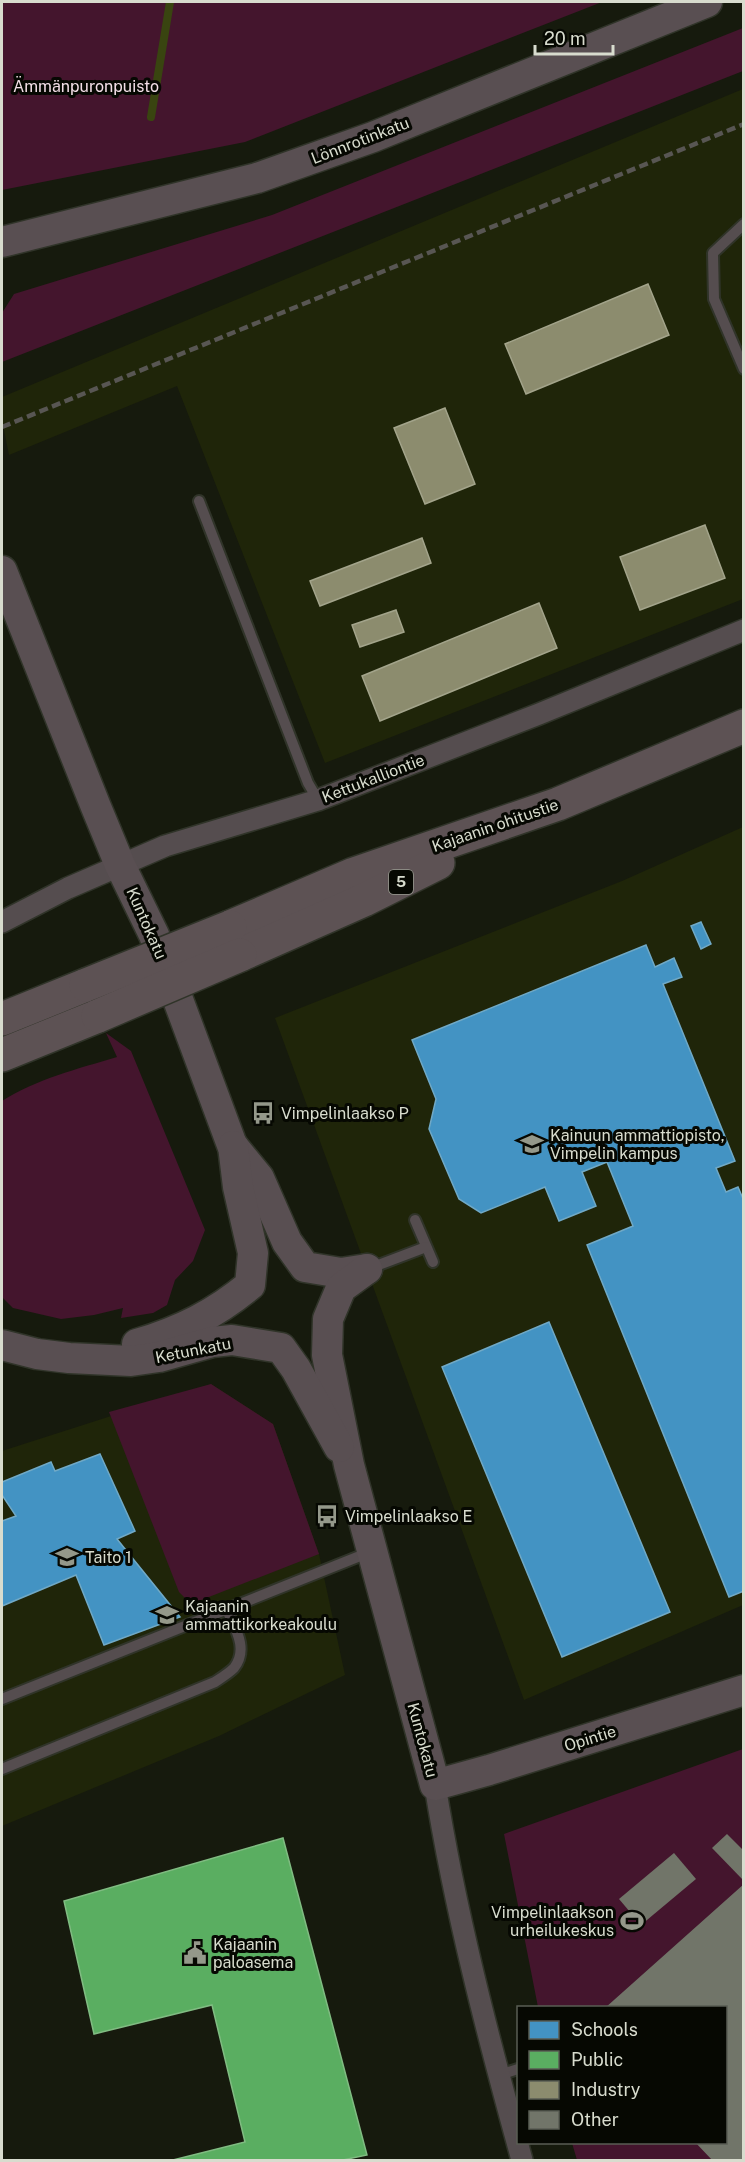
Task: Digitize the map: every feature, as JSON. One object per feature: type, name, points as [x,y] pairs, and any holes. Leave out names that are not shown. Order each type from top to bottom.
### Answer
[{"type":"highway","name":"Kajaanin ohitustie","points":[[238,934],[364,900],[558,804],[744,726]]},
{"type":"highway","name":"5","points":[[2,1019],[86,985],[238,934]]},
{"type":"highway","name":"5","points":[[2,1055],[98,1016],[238,934]]},
{"type":"street","name":"Lönnrotinkatu","points":[[2,242],[256,178],[373,137],[707,2]]},
{"type":"street","name":"Kuntokatu","points":[[2,571],[120,865],[154,935],[232,1145],[259,1178],[287,1242],[305,1267]]},
{"type":"street","name":"Kettukalliontie","points":[[2,922],[68,888],[165,846],[318,800],[539,714],[744,630]]},
{"type":"street","points":[[232,1145],[238,1187],[253,1254],[250,1285],[245,1305],[249,1325],[257,1336],[268,1344],[281,1348],[305,1345],[323,1330],[341,1288],[367,1269]]},
{"type":"street","points":[[250,1285],[268,1268],[280,1264],[293,1264],[341,1273],[367,1269]]},
{"type":"street","points":[[305,1267],[323,1283],[328,1294],[330,1307],[328,1319]]},
{"type":"street","name":"Ketunkatu","points":[[104,1359],[128,1347],[193,1323],[224,1306],[250,1285]]},
{"type":"street","name":"Kuntokatu","points":[[328,1319],[327,1355],[349,1464],[435,1785],[448,1860],[509,2072],[517,2126]]},
{"type":"street","name":"Ketunkatu","points":[[2,1346],[48,1356],[131,1361],[159,1357],[212,1342],[232,1340],[281,1348]]},
{"type":"street","points":[[281,1348],[296,1369],[349,1464]]},
{"type":"street","name":"Opintie","points":[[435,1785],[744,1690]]},
{"type":"street","name":"Kuntokatu","points":[[520,2144],[522,2160]]},
{"type":"lane","points":[[744,224],[713,253],[714,299],[744,369]]},
{"type":"lane","points":[[199,501],[308,783],[318,800]]},
{"type":"lane","points":[[415,1221],[433,1262]]},
{"type":"lane","points":[[367,1269],[426,1247]]},
{"type":"lane","points":[[2,1699],[373,1550]]},
{"type":"lane","points":[[2,1769],[215,1682],[234,1668],[242,1644],[227,1610]]},
{"type":"shaded area","points":[[743,89],[743,599],[325,763],[177,386],[9,455],[2,420],[2,397]]},
{"type":"shaded area","name":"Kainuun ammattiopisto, Vimpelin kampus","points":[[743,827],[743,1605],[524,1700],[275,1018],[622,881]]},
{"type":"shaded area","name":"Kajaanin ammattikorkeakoulu","points":[[211,1384],[273,1424],[319,1554],[345,1675],[219,1736],[2,1826],[2,1451]]},
{"type":"green space","name":"Ämmänpuronpuisto","points":[[2,2],[602,2],[245,142],[2,190]]},
{"type":"green space","points":[[743,28],[743,71],[2,362],[2,313],[14,294],[272,215]]},
{"type":"green space","points":[[106,1033],[131,1051],[205,1230],[193,1261],[175,1280],[167,1305],[153,1313],[121,1318],[123,1308],[94,1315],[61,1319],[13,1308],[2,1297],[2,1101],[43,1081],[117,1057]]},
{"type":"green space","points":[[211,1384],[273,1424],[319,1554],[191,1604],[179,1592],[109,1412]]},
{"type":"green space","name":"Vimpelinlaakson urheilukeskus","points":[[743,1749],[743,2160],[577,2160],[572,2144],[727,2144],[727,2006],[538,2006],[504,1834]]},
{"type":"building: Schools","points":[[701,922],[711,944],[701,949],[691,926]]},
{"type":"building: Schools","points":[[646,945],[655,967],[674,958],[682,977],[663,984],[735,1161],[716,1168],[726,1192],[738,1187],[744,1201],[744,1591],[729,1597],[587,1245],[633,1226],[607,1162],[582,1172],[596,1206],[559,1221],[545,1187],[481,1213],[459,1199],[429,1129],[436,1099],[412,1040]]},
{"type":"building: Schools","points":[[549,1322],[670,1612],[562,1657],[442,1367]]},
{"type":"building: Schools","name":"Taito 1","points":[[100,1454],[135,1531],[117,1539],[180,1617],[104,1645],[76,1575],[2,1606],[2,1521],[16,1516],[2,1495],[2,1482],[51,1462],[55,1471]]},
{"type":"building: Public","name":"Kajaanin paloasema","points":[[283,1838],[367,2155],[343,2160],[173,2160],[245,2142],[212,2005],[94,2034],[64,1901]]},
{"type":"building: Industry","points":[[648,284],[669,335],[526,394],[505,344]]},
{"type":"building: Industry","points":[[445,408],[475,484],[425,504],[394,428]]},
{"type":"building: Industry","points":[[705,525],[725,578],[640,610],[620,557]]},
{"type":"building: Industry","points":[[422,538],[431,563],[320,606],[310,581]]},
{"type":"building: Industry","points":[[539,603],[557,648],[380,721],[362,676]]},
{"type":"building: Industry","points":[[396,610],[404,632],[360,647],[352,625]]},
{"type":"building: Other","points":[[727,1834],[744,1851],[744,1881],[712,1848]]},
{"type":"building: Other","points":[[674,1853],[696,1879],[641,1925],[619,1899]]},
{"type":"building: Other","points":[[744,1884],[744,2160],[712,2160],[697,2144],[727,2144],[727,2006],[607,2006]]},
{"type":"waterway","points":[[151,117],[170,2]]},
{"type":"railway","points":[[2,427],[744,124]]},
{"type":"place","name":"Vimpelinlaakso P","points":[[263,1113]]},
{"type":"place","name":"Kainuun ammattiopisto, Vimpelin kampus","points":[[532,1144]]},
{"type":"place","name":"Vimpelinlaakso E","points":[[327,1516]]},
{"type":"place","name":"Taito 1","points":[[67,1557]]},
{"type":"place","name":"Kajaanin ammattikorkeakoulu","points":[[167,1615]]},
{"type":"place","name":"Vimpelinlaakson urheilukeskus","points":[[632,1921]]},
{"type":"place","name":"Kajaanin paloasema","points":[[195,1953]]}]
